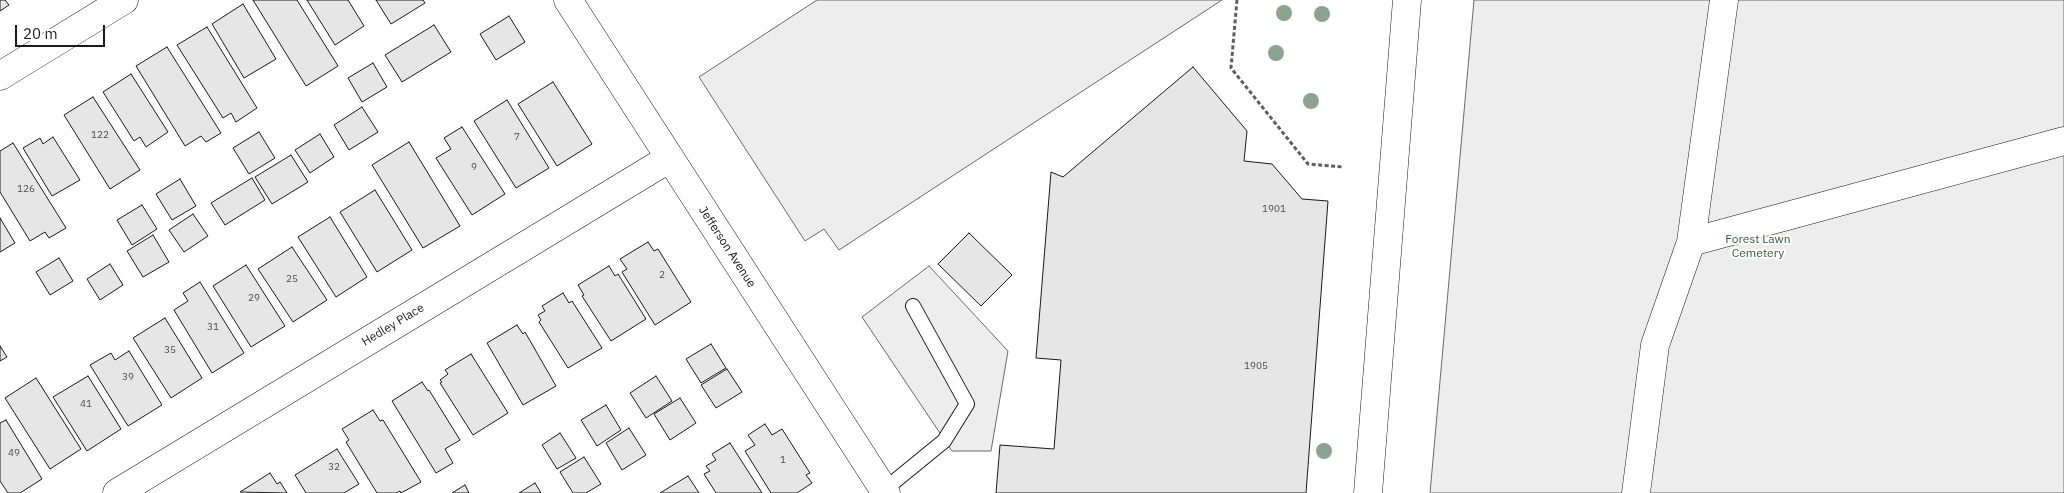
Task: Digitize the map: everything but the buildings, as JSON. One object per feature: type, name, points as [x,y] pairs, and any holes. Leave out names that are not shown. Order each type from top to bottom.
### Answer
[{"type":"street","points":[[0,76],[124,0]]},
{"type":"street","name":"Jefferson Avenue","points":[[568,0],[885,491]]},
{"type":"street","points":[[1368,493],[1407,0]]},
{"type":"street","points":[[1636,493],[1655,345],[1691,242],[1724,0]]},
{"type":"street","points":[[1691,242],[2064,141]]},
{"type":"street","name":"Hedley Place","points":[[117,493],[670,158]]},
{"type":"lane","points":[[885,491],[944,441],[967,404],[913,306]]},
{"type":"path","points":[[1237,0],[1231,68],[1308,164],[1344,167]]},
{"type":"shaded area","points":[[817,0],[1222,0],[839,250],[824,229],[805,241],[699,77]]},
{"type":"shaded area","name":"Forest Lawn Cemetery","points":[[1474,0],[2064,0],[2064,493],[1430,493]]},
{"type":"shaded area","points":[[929,266],[1008,351],[991,451],[952,451],[862,317]]}]
